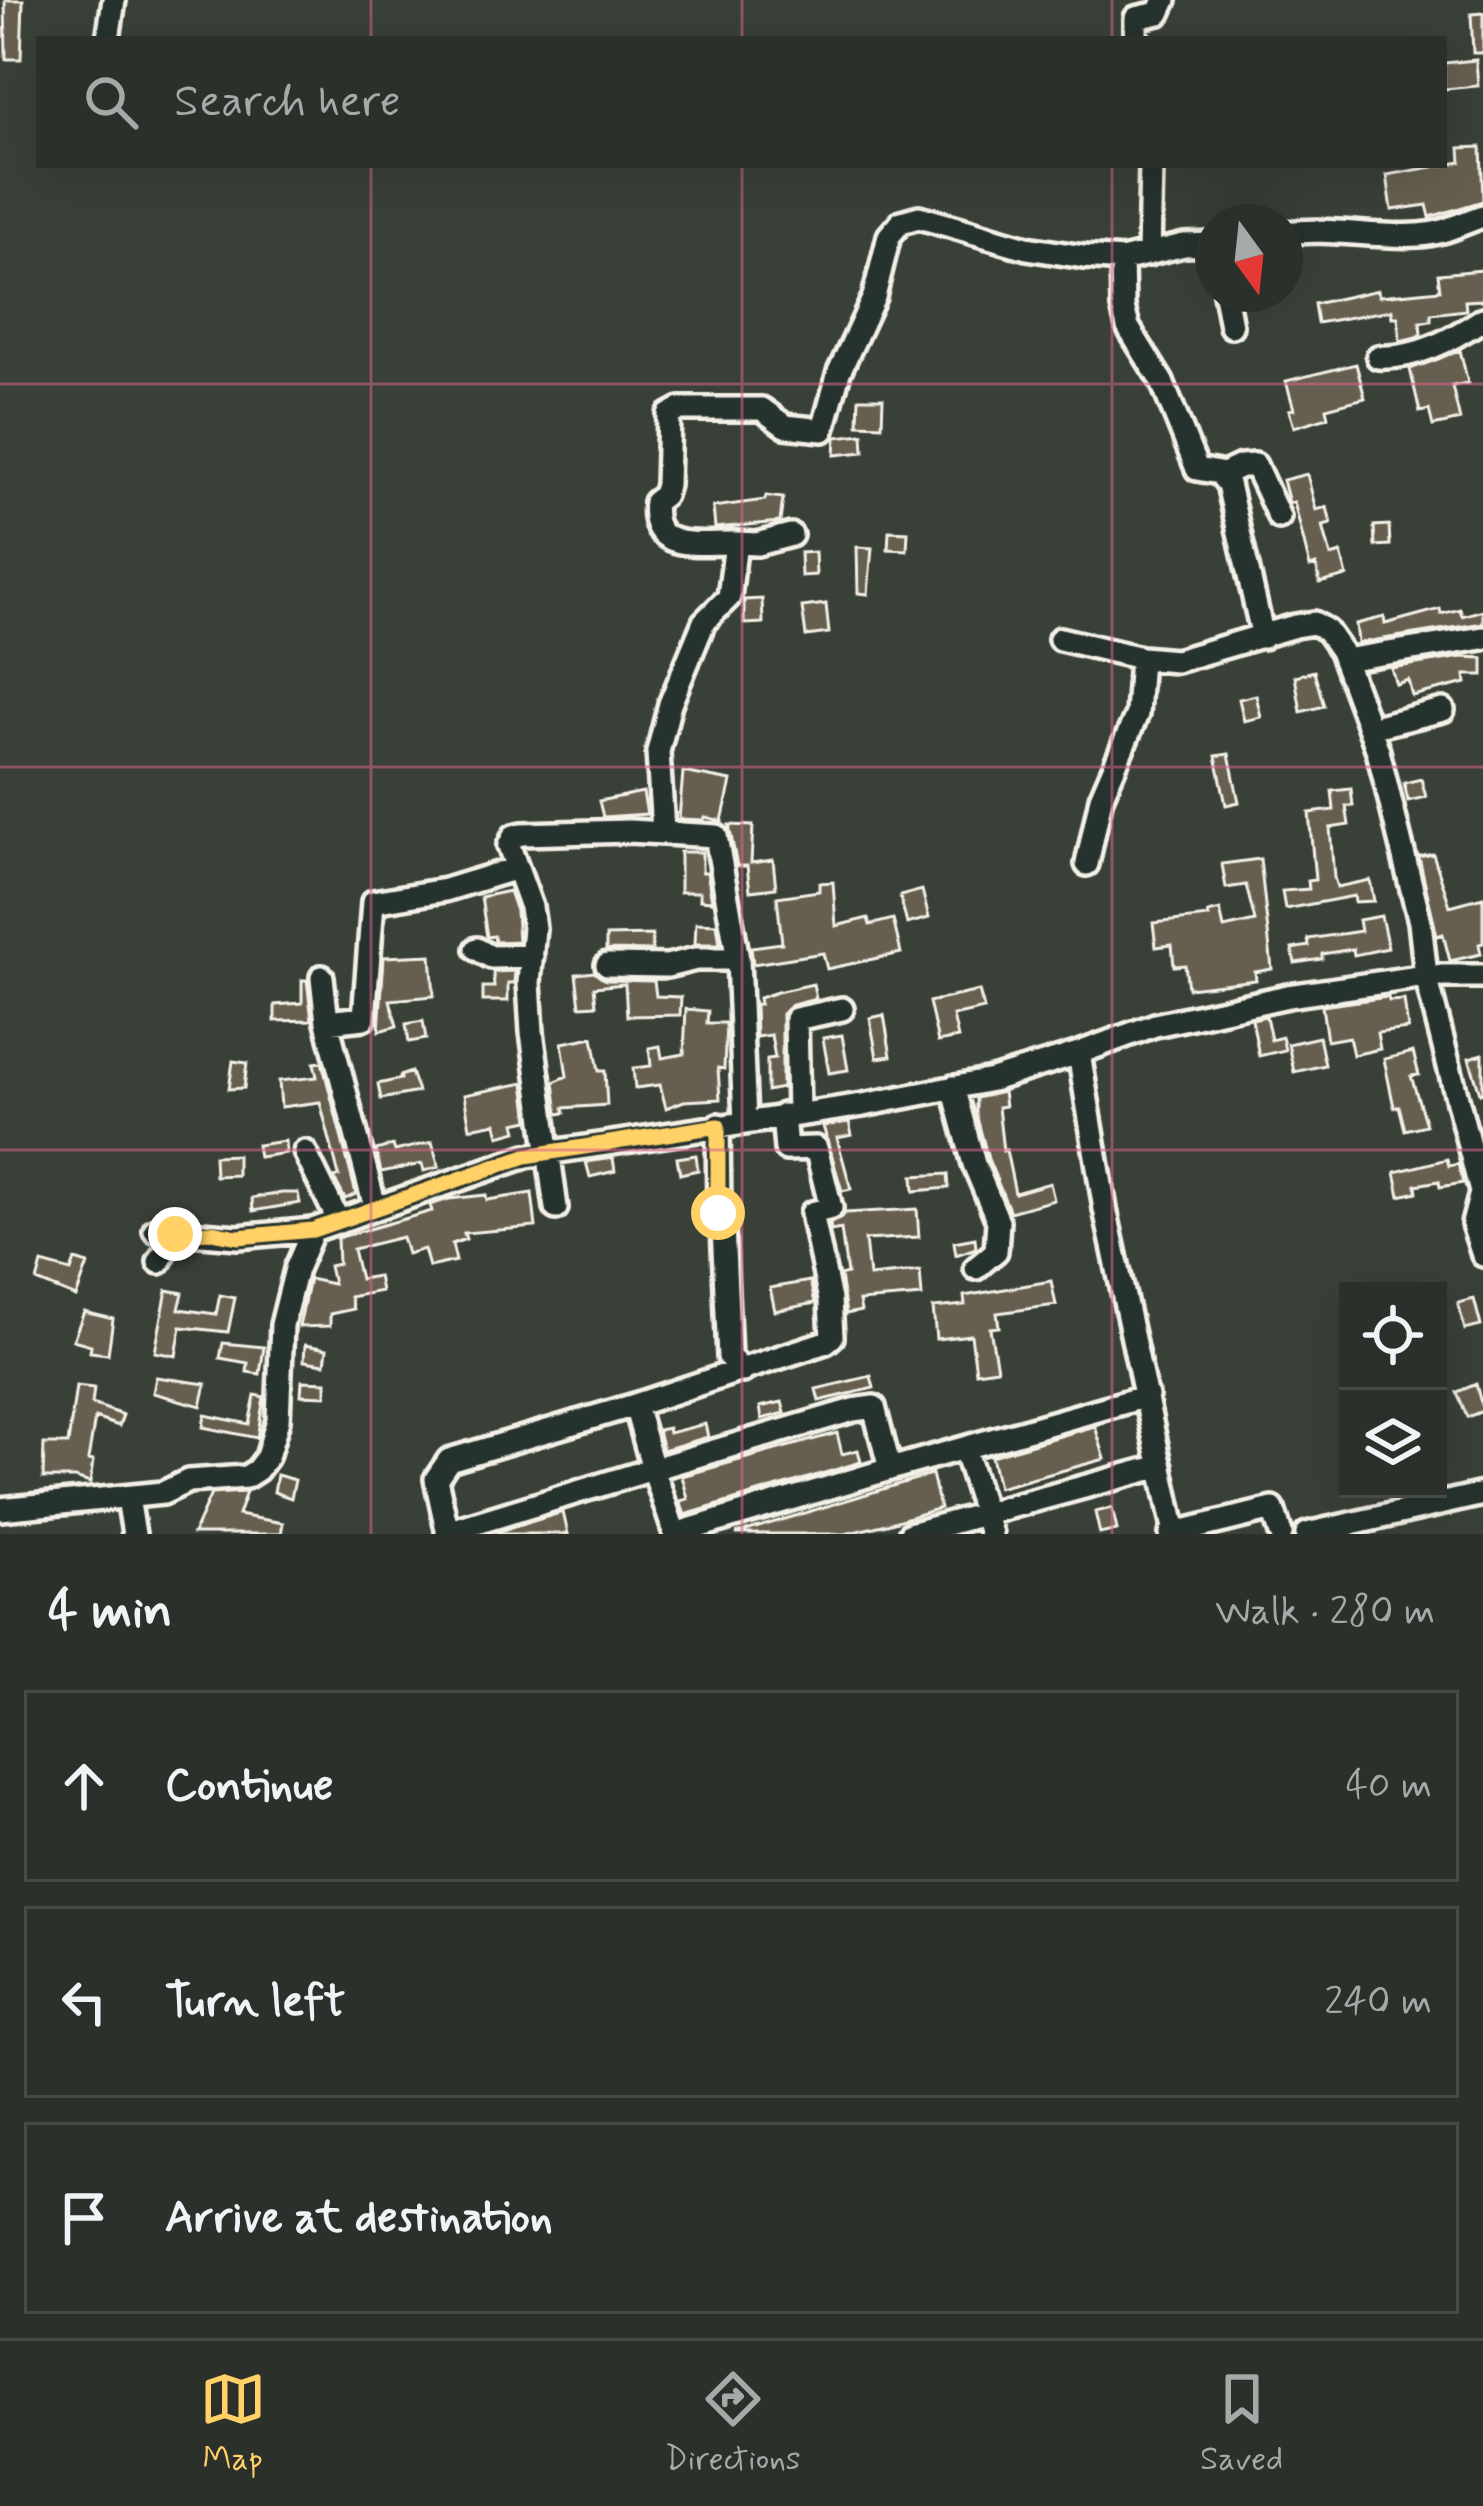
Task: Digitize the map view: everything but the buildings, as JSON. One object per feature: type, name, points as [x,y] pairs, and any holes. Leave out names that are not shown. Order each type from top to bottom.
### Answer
[{"type":"street","points":[[108,36],[114,0]]},
{"type":"street","points":[[1136,36],[1136,18],[1159,13],[1165,0]]},
{"type":"street","points":[[1148,254],[1151,168]]},
{"type":"street","points":[[1303,232],[1419,235],[1452,229],[1483,215]]},
{"type":"street","points":[[791,536],[757,544],[685,542],[662,536],[656,530],[655,502],[667,485],[669,415],[680,409],[762,410],[785,426],[824,430],[839,372],[874,297],[889,236],[902,222],[919,217],[1027,248],[1122,260],[1195,245]]},
{"type":"street","points":[[1122,260],[1123,307],[1135,342],[1162,382],[1194,466],[1222,476],[1228,484],[1263,637]]},
{"type":"street","points":[[1229,312],[1231,326]]},
{"type":"street","points":[[1378,357],[1395,358],[1430,348],[1483,320]]},
{"type":"street","points":[[1222,476],[1255,465],[1279,517]]},
{"type":"street","points":[[662,831],[658,752],[670,704],[704,622],[729,597],[736,543]]},
{"type":"street","points":[[1060,639],[1176,661],[1314,623],[1327,631],[1344,660],[1370,728],[1420,922],[1426,976],[1475,1143],[1481,1199],[1474,1209],[1473,1224],[1483,1255]]},
{"type":"street","points":[[1344,660],[1483,638]]},
{"type":"street","points":[[1087,864],[1100,799],[1137,713],[1141,658]]},
{"type":"street","points":[[1370,728],[1443,710]]},
{"type":"street","points":[[556,1208],[532,1032],[531,907],[509,846],[514,836],[662,831],[716,836],[738,959],[745,1121]]},
{"type":"street","points":[[327,1022],[364,1018],[374,902],[445,890],[517,868]]},
{"type":"street","points":[[477,950],[491,957],[532,956]]},
{"type":"street","points":[[607,965],[668,967],[696,959],[738,959]]},
{"type":"street","points":[[159,1262],[165,1232],[238,1237],[313,1230],[548,1152],[953,1087],[1079,1053],[1155,1025],[1265,1000],[1426,976],[1483,976]]},
{"type":"street","points":[[322,977],[327,1022],[375,1207]]},
{"type":"street","points":[[842,1010],[796,1019],[786,1149],[816,1148],[830,1208],[812,1213],[830,1300],[832,1336],[743,1371],[449,1460],[436,1479],[447,1533],[853,1410],[874,1408],[890,1468]]},
{"type":"street","points":[[1079,1053],[1173,1533],[1273,1509],[1281,1534]]},
{"type":"street","points":[[953,1087],[974,1164],[998,1221],[996,1251],[976,1268]]},
{"type":"street","points":[[718,1126],[718,1213],[723,1226],[727,1343],[729,1357],[743,1371]]},
{"type":"street","points":[[305,1152],[339,1222]]},
{"type":"street","points":[[0,1509],[128,1498],[163,1493],[208,1477],[246,1477],[267,1457],[278,1420],[283,1325],[296,1269],[313,1230]]},
{"type":"street","points":[[634,1405],[675,1534],[1147,1396]]},
{"type":"street","points":[[964,1448],[987,1523]]},
{"type":"street","points":[[910,1534],[987,1523],[1161,1466]]},
{"type":"street","points":[[1307,1534],[1483,1494]]},
{"type":"street","points":[[128,1498],[134,1534]]},
{"type":"route","points":[[175,1234],[212,1232],[238,1237],[313,1230],[526,1156],[718,1126],[718,1213]]}]
